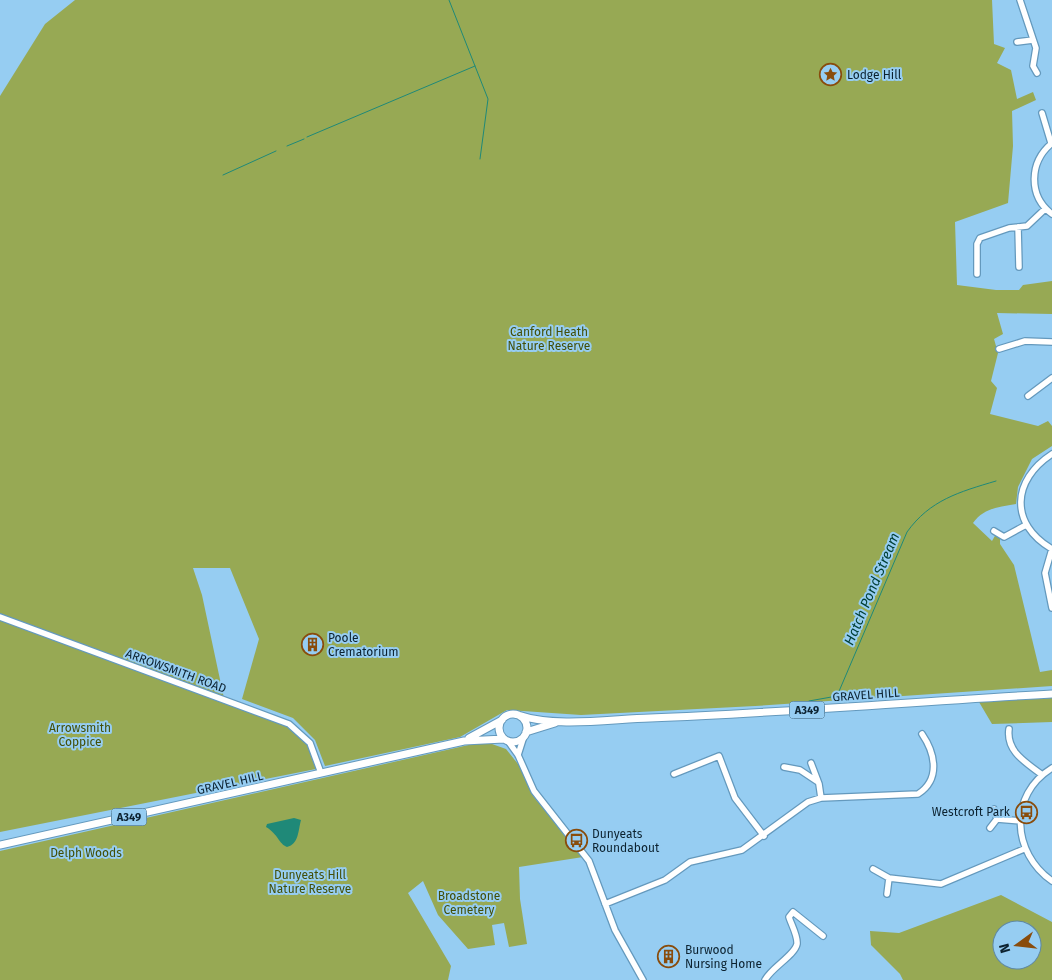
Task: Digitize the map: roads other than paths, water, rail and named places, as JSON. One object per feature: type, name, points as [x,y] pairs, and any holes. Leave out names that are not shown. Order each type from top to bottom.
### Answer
[{"type":"main road","name":"GRAVEL HILL","points":[[518,715],[531,719],[562,721],[752,714],[1052,694]]},
{"type":"main road","points":[[509,715],[518,715],[526,724],[525,734],[517,741],[506,740],[500,732],[502,720],[509,715]]},
{"type":"main road","name":"GRAVEL HILL","points":[[464,741],[502,720]]},
{"type":"main road","name":"GRAVEL HILL","points":[[525,734],[562,721]]},
{"type":"main road","name":"GRAVEL HILL","points":[[0,845],[464,741],[506,740]]},
{"type":"street","points":[[1020,0],[1025,8],[1036,48],[1033,66],[1037,73]]},
{"type":"street","points":[[1017,42],[1033,40]]},
{"type":"street","points":[[1041,118],[1052,143],[1037,160],[1034,176],[1036,195],[1045,209],[1052,214]]},
{"type":"street","points":[[977,274],[977,244],[980,238],[1030,224],[1045,209]]},
{"type":"street","points":[[1018,227],[1018,264],[1026,260]]},
{"type":"street","points":[[976,266],[983,266]]},
{"type":"street","points":[[1001,340],[1002,348],[1025,341],[1052,342]]},
{"type":"street","points":[[1028,396],[1052,378]]},
{"type":"street","points":[[1052,454],[1033,468],[1022,489],[1021,506],[1026,525],[1035,538],[1052,549],[1045,573],[1052,608]]},
{"type":"street","points":[[994,531],[1004,537],[1026,525]]},
{"type":"street","name":"ARROWSMITH ROAD","points":[[0,617],[288,724],[310,743],[321,773]]},
{"type":"street","points":[[1009,729],[1008,739],[1011,748],[1041,774]]},
{"type":"street","points":[[518,755],[525,734]]},
{"type":"street","points":[[605,904],[665,880],[690,862],[742,850],[764,836],[808,802],[821,798],[918,794],[924,790],[932,776],[934,756],[922,734]]},
{"type":"street","points":[[506,740],[518,755],[534,792],[589,860],[615,930],[643,980]]},
{"type":"street","points":[[674,774],[718,756],[734,798],[764,836]]},
{"type":"street","points":[[811,763],[818,782],[821,798]]},
{"type":"street","points":[[784,767],[800,770],[818,782]]},
{"type":"street","points":[[1052,768],[1041,774],[1028,789],[1022,804],[1021,821],[1024,849],[1038,871],[1052,881]]},
{"type":"street","points":[[994,809],[997,819]]},
{"type":"street","points":[[997,819],[1021,821]]},
{"type":"street","points":[[990,828],[997,819]]},
{"type":"street","points":[[873,869],[889,878],[940,884],[1024,849]]},
{"type":"street","points":[[886,894],[889,878]]},
{"type":"street","points":[[765,980],[768,973],[794,950],[797,943],[789,916],[793,912],[822,936]]},
{"type":"waterway","points":[[449,0],[488,99],[480,159]]},
{"type":"waterway","points":[[307,137],[475,66]]},
{"type":"waterway","points":[[287,146],[304,139]]},
{"type":"waterway","points":[[223,175],[276,151]]},
{"type":"waterway","name":"Hatch Pond Stream","points":[[809,701],[837,696],[907,532],[916,521],[925,512],[946,499],[996,481]]},
{"type":"place","name":"Lodge Hill","points":[[831,75]]},
{"type":"place","name":"Poole Crematorium","points":[[312,645]]},
{"type":"place","name":"Westcroft Park","points":[[1026,812]]},
{"type":"place","name":"Dunyeats Roundabout","points":[[576,841]]},
{"type":"place","name":"Burwood Nursing Home","points":[[669,957]]},
{"type":"park label","name":"Canford Heath Nature Reserve","points":[[549,339]]},
{"type":"park label","name":"Arrowsmith Coppice","points":[[80,735]]},
{"type":"park label","name":"Delph Woods","points":[[86,853]]},
{"type":"park label","name":"Dunyeats Hill Nature Reserve","points":[[310,882]]},
{"type":"park label","name":"Broadstone Cemetery","points":[[469,903]]}]
